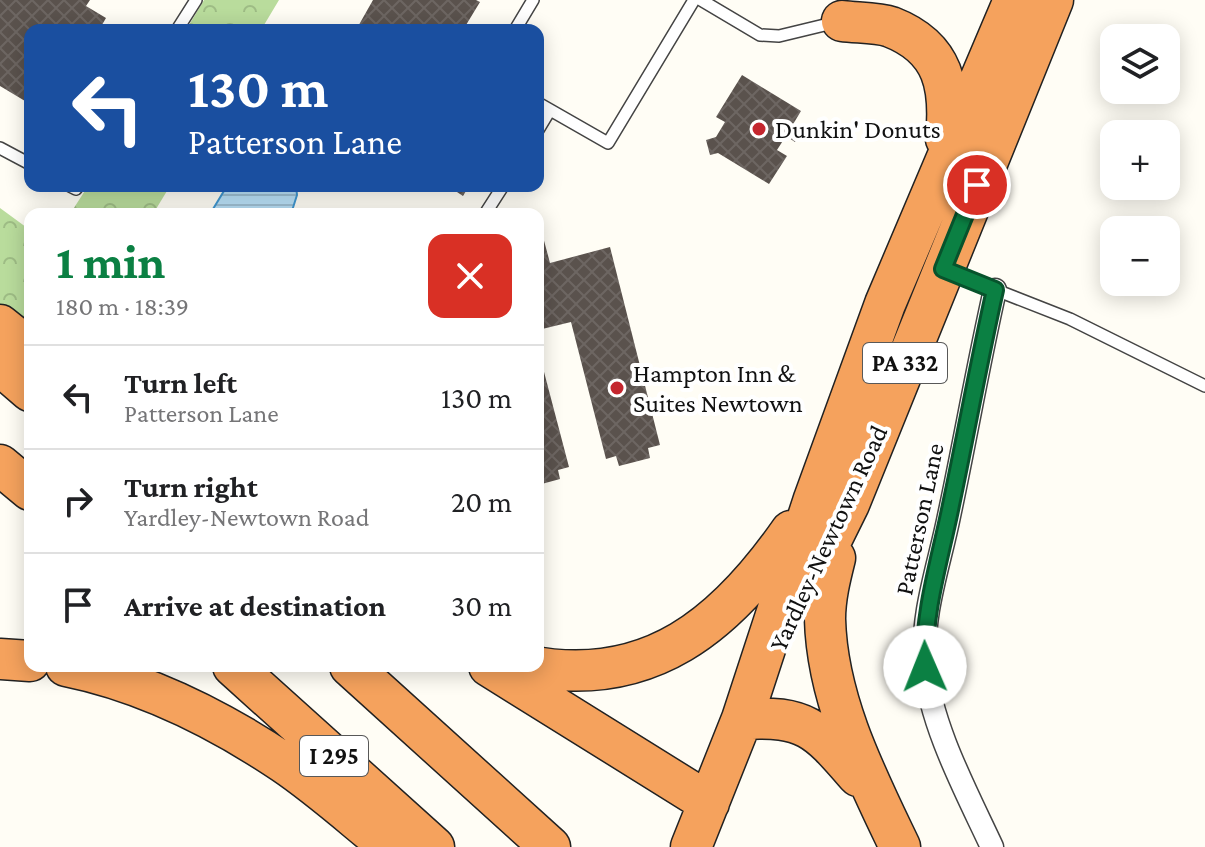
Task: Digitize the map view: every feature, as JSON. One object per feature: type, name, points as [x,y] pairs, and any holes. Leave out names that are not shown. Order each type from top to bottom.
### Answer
[{"type":"highway","points":[[842,21],[888,0]]},
{"type":"highway","name":"Yardley-Newtown Road","points":[[924,262],[943,168],[1014,0]]},
{"type":"highway","name":"Yardley-Newtown Road","points":[[691,847],[832,501],[885,304],[924,262],[1053,0]]},
{"type":"highway","points":[[842,21],[890,26],[924,45],[946,82],[948,116],[943,168]]},
{"type":"highway","points":[[0,325],[24,344]]},
{"type":"highway","points":[[0,365],[24,386]]},
{"type":"highway","points":[[0,465],[24,485]]},
{"type":"highway","points":[[544,668],[589,672],[645,659],[670,649],[722,615],[832,501]]},
{"type":"highway","points":[[832,501],[825,618],[828,651],[847,726],[900,847]]},
{"type":"highway","points":[[0,659],[24,661]]},
{"type":"highway","points":[[96,672],[150,689],[215,722],[285,764],[390,847]]},
{"type":"highway","name":"I 295","points":[[240,672],[434,847]]},
{"type":"highway","points":[[357,672],[550,847]]},
{"type":"highway","points":[[499,672],[709,803]]},
{"type":"highway","points":[[742,719],[775,717],[794,721],[815,731],[877,798]]},
{"type":"street","name":"Patterson Lane","points":[[992,847],[931,698],[925,667],[924,634],[995,290]]},
{"type":"lane","points":[[181,24],[196,0]]},
{"type":"lane","points":[[519,24],[533,0]]},
{"type":"lane","points":[[544,106],[608,143],[694,0]]},
{"type":"lane","points":[[701,0],[760,35],[779,36],[842,21]]},
{"type":"lane","points":[[544,120],[550,110]]},
{"type":"lane","points":[[0,148],[24,161]]},
{"type":"lane","points":[[924,262],[1070,319],[1205,386]]},
{"type":"green space","points":[[204,0],[279,0],[265,24],[190,24]]},
{"type":"green space","points":[[84,192],[166,192],[157,208],[74,208]]},
{"type":"green space","points":[[0,208],[24,226],[24,326],[0,308]]},
{"type":"water","points":[[223,192],[297,192],[293,208],[214,208]]},
{"type":"building","points":[[0,0],[90,0],[86,6],[106,18],[102,24],[24,24],[24,100],[0,86]]},
{"type":"building","points":[[373,0],[480,2],[467,24],[359,24]]},
{"type":"building","name":"Dunkin' Donuts","points":[[742,75],[801,111],[792,126],[801,132],[795,142],[786,136],[777,150],[787,156],[769,184],[718,153],[710,155],[706,140],[716,137],[725,122],[716,117]]},
{"type":"building","name":"Hampton Inn & Suites Newtown","points":[[544,240],[550,263],[610,247],[660,445],[648,448],[650,458],[619,466],[616,456],[606,459],[571,322],[544,329]]},
{"type":"building","name":"Hampton Inn & Suites Newtown","points":[[544,372],[569,467],[558,470],[560,479],[544,483]]},
{"type":"place","name":"Dunkin' Donuts","points":[[759,129]]},
{"type":"place","name":"Hampton Inn & Suites Newtown","points":[[617,388]]},
{"type":"route","points":[[925,667],[924,634],[928,605],[995,290],[943,269],[977,185]]}]
